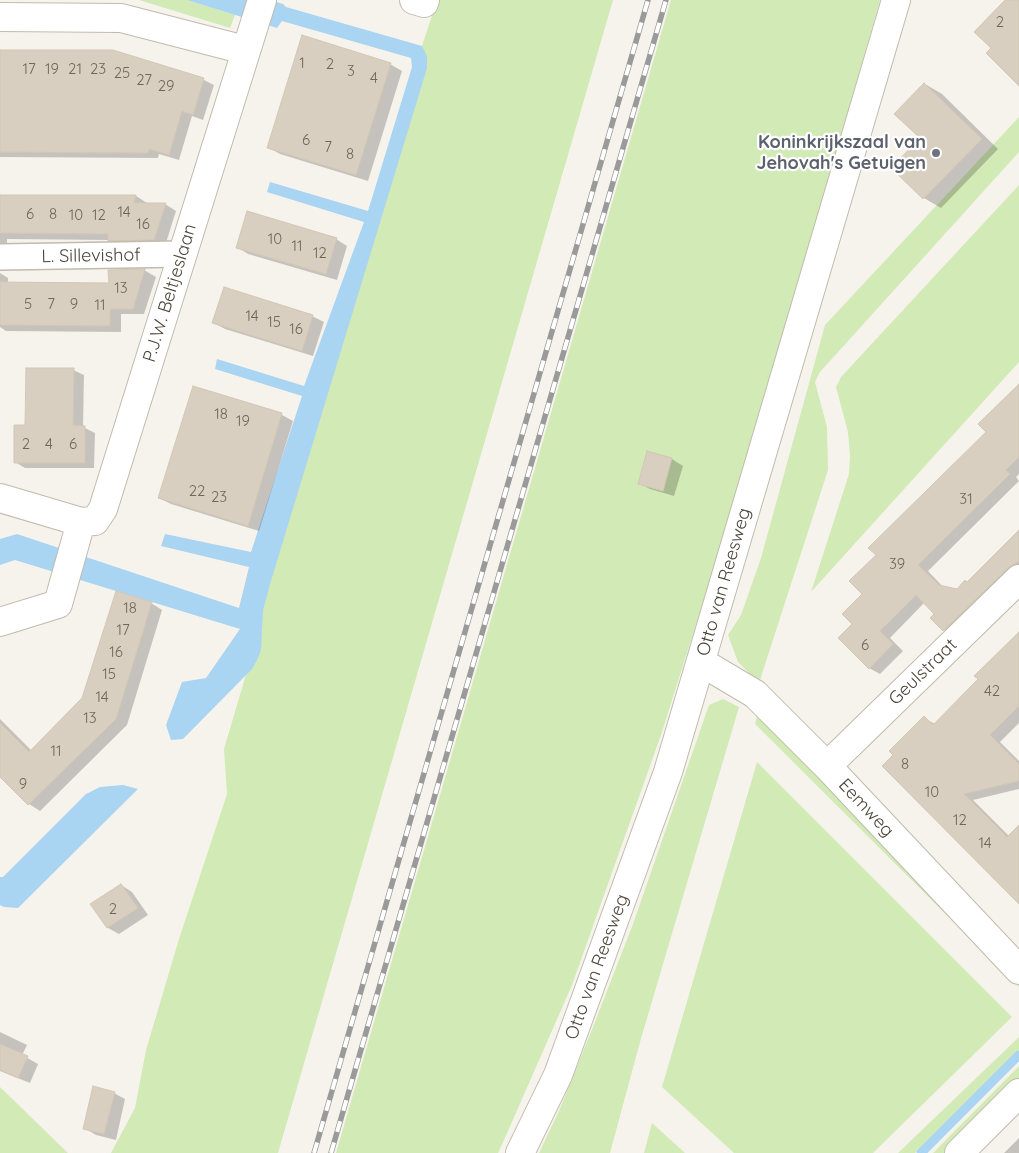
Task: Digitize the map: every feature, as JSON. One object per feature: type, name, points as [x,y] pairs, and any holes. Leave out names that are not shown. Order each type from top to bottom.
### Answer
[{"type":"street","name":"P.J.W. Beltjeslaan","points":[[78,533],[95,521],[104,509],[262,0]]},
{"type":"street","name":"Otto van Reesweg","points":[[520,1153],[558,1075],[668,772],[896,0]]},
{"type":"street","points":[[0,17],[121,18],[248,43]]},
{"type":"street","name":"L. Sillevishof","points":[[0,258],[182,254]]},
{"type":"street","points":[[0,498],[78,533],[58,604],[0,622]]},
{"type":"street","name":"Geulstraat","points":[[826,766],[1019,579]]},
{"type":"street","name":"Eemweg","points":[[701,662],[755,694],[826,766],[1019,970]]},
{"type":"street","points":[[959,1153],[1019,1093]]},
{"type":"green space","points":[[139,0],[187,0],[235,15],[230,28]]},
{"type":"green space","points":[[437,0],[613,0],[278,1153],[111,1153],[135,1108],[146,1050],[179,939],[227,794],[224,749],[255,644],[283,528],[419,69],[422,46]]},
{"type":"green space","points":[[671,0],[880,0],[745,469],[661,735],[572,985],[498,1153],[336,1153]]},
{"type":"green space","points":[[1019,117],[1019,152],[820,372],[815,382],[827,427],[828,470],[759,683],[738,662],[728,635],[741,615],[761,558],[825,325]]},
{"type":"green space","points":[[1019,185],[1019,362],[811,592],[849,474],[848,432],[836,387],[841,377]]},
{"type":"green space","points":[[723,699],[739,707],[640,1042],[610,1153],[539,1153],[559,1111],[633,924],[709,705]]},
{"type":"green space","points":[[758,712],[1019,979],[1019,987],[755,724]]},
{"type":"green space","points":[[757,762],[1012,1017],[873,1153],[734,1153],[662,1087]]},
{"type":"green space","points":[[1019,1037],[1019,1050],[915,1153],[898,1153]]},
{"type":"green space","points":[[1019,1066],[1019,1077],[945,1153],[933,1153]]},
{"type":"green space","points":[[0,1087],[68,1153],[0,1153]]},
{"type":"green space","points":[[652,1123],[685,1153],[644,1153]]},
{"type":"water","points":[[187,0],[270,0],[283,4],[286,7],[422,46],[427,56],[427,68],[270,584],[263,611],[261,650],[258,658],[252,669],[183,739],[171,740],[166,725],[182,682],[206,678],[240,629],[15,560],[0,565],[0,539],[17,534],[239,608],[249,567],[161,546],[165,534],[251,552],[302,396],[215,369],[217,359],[304,386],[364,222],[267,192],[270,182],[368,211],[412,67],[411,58],[282,21],[277,28]]},
{"type":"water","points":[[123,785],[138,789],[18,908],[0,905],[0,877],[3,877],[86,794],[100,787]]},
{"type":"building","points":[[1005,0],[1019,0],[1019,86],[986,53],[991,48],[974,32]]},
{"type":"building","points":[[302,35],[391,63],[356,175],[267,148]]},
{"type":"building","points":[[0,50],[113,50],[204,78],[193,115],[182,111],[169,155],[149,149],[148,153],[0,152]]},
{"type":"building","name":"Koninkrijkszaal van Jehovah's Getuigen","points":[[924,83],[982,139],[923,199],[891,168],[920,138],[894,114]]},
{"type":"building","points":[[0,195],[136,195],[134,203],[166,203],[154,240],[108,241],[108,234],[0,233]]},
{"type":"building","points":[[247,211],[337,238],[326,274],[236,248]]},
{"type":"building","points":[[145,269],[133,309],[110,309],[110,326],[0,325],[0,282],[109,283],[108,270]]},
{"type":"building","points":[[224,287],[313,315],[302,351],[212,323]]},
{"type":"building","points":[[26,368],[74,368],[73,425],[85,426],[85,463],[14,463],[14,425],[25,425]]},
{"type":"building","points":[[1019,384],[1019,457],[1006,470],[1010,474],[918,565],[939,585],[957,589],[965,580],[967,582],[1019,530],[1019,561],[1008,568],[943,631],[930,618],[934,614],[916,595],[880,631],[893,644],[869,669],[838,638],[852,624],[842,614],[862,594],[849,581],[876,555],[868,548],[986,432],[978,424]]},
{"type":"building","points":[[193,386],[282,413],[248,526],[158,498]]},
{"type":"building","points":[[647,451],[672,458],[663,491],[638,484]]},
{"type":"building","points":[[116,591],[152,602],[116,719],[28,805],[0,777],[0,723],[29,752],[82,698]]},
{"type":"building","points":[[1019,632],[1019,706],[990,735],[1019,764],[1019,781],[964,794],[1007,837],[1019,825],[1019,904],[882,766],[893,755],[889,751],[924,716],[933,725],[978,679],[974,676]]},
{"type":"building","points":[[121,884],[138,908],[107,928],[90,904]]},
{"type":"building","points":[[0,1044],[28,1056],[18,1078],[0,1070]]},
{"type":"building","points":[[93,1086],[115,1092],[104,1134],[83,1129]]},
{"type":"waterway","points":[[921,1153],[1019,1055]]},
{"type":"railway","points":[[314,1153],[648,0]]},
{"type":"railway","points":[[331,1153],[666,0]]},
{"type":"place","name":"Koninkrijkszaal van Jehovah's Getuigen","points":[[936,153]]}]
